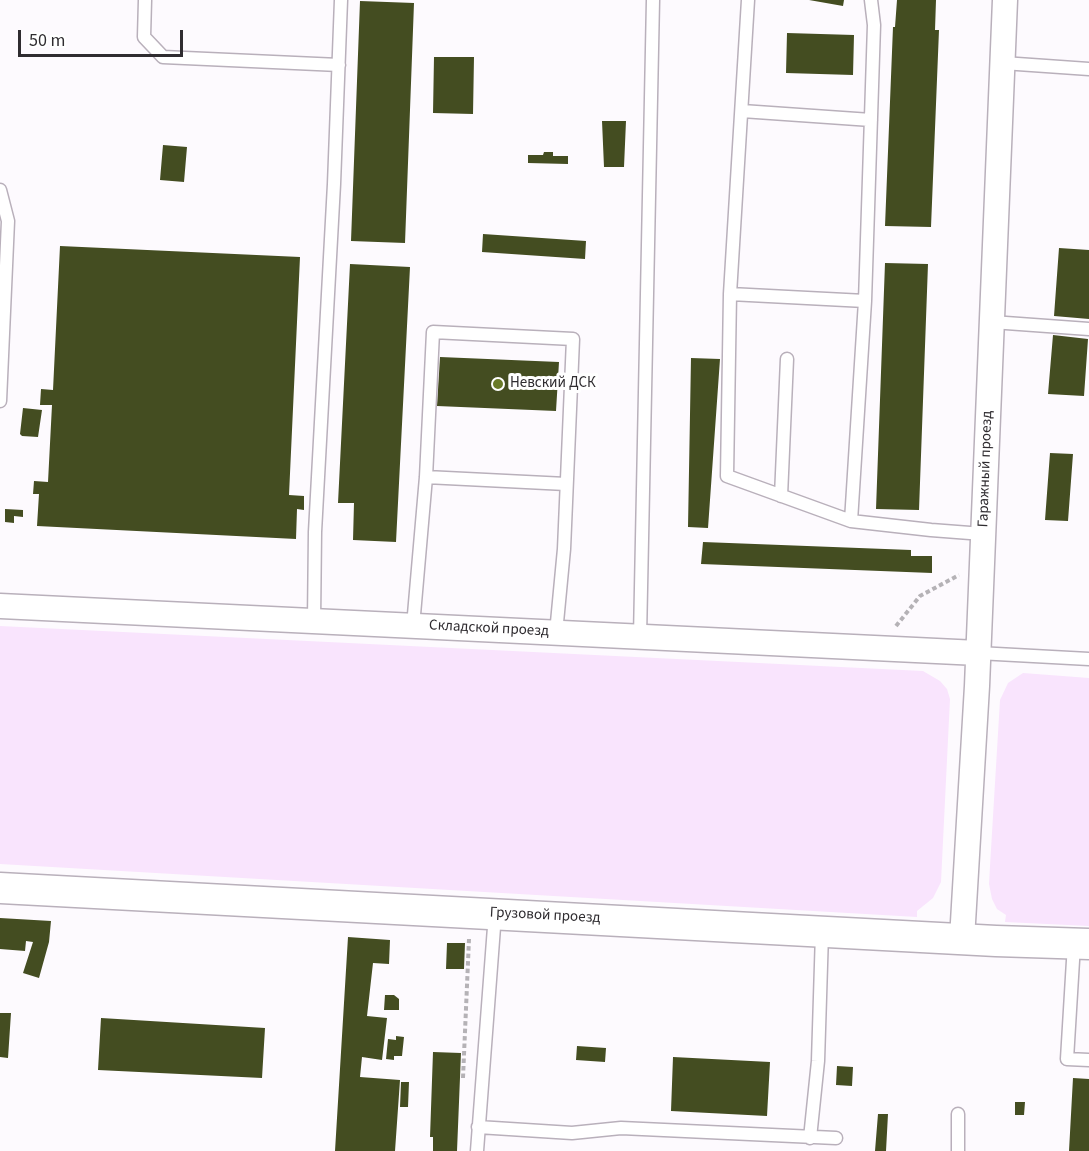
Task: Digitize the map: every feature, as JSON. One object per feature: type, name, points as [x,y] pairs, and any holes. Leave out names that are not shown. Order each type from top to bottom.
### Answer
[{"type":"street","name":"Гаражный проезд","points":[[962,939],[978,653],[1005,0]]},
{"type":"street","name":"Складской проезд","points":[[0,606],[978,653]]},
{"type":"street","name":"Грузовой проезд","points":[[0,888],[822,932],[1082,943]]},
{"type":"lane","points":[[145,0],[144,38],[163,57],[339,65]]},
{"type":"lane","points":[[314,621],[315,532],[334,184],[341,0]]},
{"type":"lane","points":[[640,637],[653,0]]},
{"type":"lane","points":[[748,0],[730,294],[727,476],[851,521],[983,534]]},
{"type":"lane","points":[[851,521],[865,302],[874,25],[870,0]]},
{"type":"lane","points":[[1003,63],[1089,69]]},
{"type":"lane","points":[[742,111],[871,120]]},
{"type":"lane","points":[[0,190],[8,221],[0,402]]},
{"type":"lane","points":[[730,294],[865,302]]},
{"type":"lane","points":[[992,322],[1089,329]]},
{"type":"lane","points":[[413,626],[426,477],[433,332],[573,339],[564,549],[556,633]]},
{"type":"lane","points":[[781,496],[787,359]]},
{"type":"lane","points":[[426,477],[566,484]]},
{"type":"lane","points":[[978,653],[1089,659]]},
{"type":"lane","points":[[477,1151],[495,913]]},
{"type":"lane","points":[[810,1138],[818,1061],[822,932]]},
{"type":"lane","points":[[1082,943],[1067,1059],[1089,1060]]},
{"type":"lane","points":[[958,1114],[958,1151]]},
{"type":"lane","points":[[478,1127],[572,1133],[621,1128],[836,1138]]},
{"type":"path","points":[[894,627],[920,596],[960,575]]},
{"type":"path","points":[[463,1082],[470,941],[468,936]]},
{"type":"shaded area","points":[[0,626],[923,671],[940,681],[947,689],[950,699],[941,882],[933,898],[917,911],[917,917],[0,864]]},
{"type":"shaded area","points":[[1023,673],[1089,678],[1089,926],[1005,922],[1006,915],[997,909],[992,899],[989,884],[1000,700],[1008,683]]},
{"type":"building","points":[[809,0],[844,0],[843,6]]},
{"type":"building","points":[[897,0],[936,0],[935,30],[939,30],[931,227],[885,226],[893,27],[895,27]]},
{"type":"building","points":[[360,1],[414,3],[405,243],[351,241]]},
{"type":"building","points":[[787,33],[854,35],[853,75],[786,73]]},
{"type":"building","points":[[434,57],[474,57],[473,114],[433,113]]},
{"type":"building","points":[[602,121],[626,121],[624,167],[604,167]]},
{"type":"building","points":[[163,145],[187,147],[184,182],[160,180]]},
{"type":"building","points":[[544,152],[553,152],[553,156],[568,156],[568,164],[528,163],[528,155],[543,155]]},
{"type":"building","points":[[483,234],[586,241],[585,259],[482,252]]},
{"type":"building","points":[[60,246],[300,257],[289,495],[304,496],[304,510],[297,509],[296,539],[37,526],[39,494],[33,494],[34,481],[48,482],[52,405],[40,405],[41,389],[53,390]]},
{"type":"building","points":[[1059,248],[1089,250],[1089,319],[1054,316]]},
{"type":"building","points":[[885,263],[928,264],[919,510],[876,509]]},
{"type":"building","points":[[350,264],[410,267],[396,542],[353,540],[354,503],[338,503]]},
{"type":"building","points":[[1053,335],[1088,339],[1084,396],[1048,394]]},
{"type":"building","name":"Невский ДСК","points":[[440,357],[559,362],[556,411],[437,406]]},
{"type":"building","points":[[691,358],[720,359],[708,528],[688,527]]},
{"type":"building","points":[[23,408],[42,410],[38,437],[20,434]]},
{"type":"building","points":[[1050,453],[1073,454],[1068,521],[1045,520]]},
{"type":"building","points":[[5,509],[23,510],[23,517],[14,516],[14,523],[5,522]]},
{"type":"building","points":[[703,542],[911,550],[911,556],[932,556],[932,573],[701,564]]},
{"type":"building","points":[[0,918],[51,921],[49,942],[39,978],[23,973],[33,942],[26,941],[25,951],[0,949]]},
{"type":"building","points":[[348,937],[390,940],[389,964],[373,963],[367,1016],[387,1018],[382,1060],[362,1057],[360,1077],[400,1080],[395,1151],[335,1151]]},
{"type":"building","points":[[447,943],[465,943],[464,969],[446,969]]},
{"type":"building","points":[[385,995],[394,995],[399,999],[399,1010],[384,1010]]},
{"type":"building","points":[[0,1013],[11,1013],[8,1058],[0,1057]]},
{"type":"building","points":[[101,1018],[265,1028],[262,1078],[98,1070]]},
{"type":"building","points":[[396,1036],[404,1037],[402,1056],[394,1056],[394,1060],[386,1059],[388,1039],[396,1040]]},
{"type":"building","points":[[577,1046],[606,1048],[605,1062],[576,1060]]},
{"type":"building","points":[[433,1052],[461,1053],[457,1151],[433,1151],[433,1137],[430,1137]]},
{"type":"building","points":[[673,1057],[770,1062],[767,1116],[671,1111]]},
{"type":"building","points":[[837,1066],[853,1067],[852,1086],[836,1085]]},
{"type":"building","points":[[1073,1078],[1089,1079],[1089,1151],[1069,1151]]},
{"type":"building","points":[[401,1082],[409,1082],[408,1107],[400,1107]]},
{"type":"building","points":[[1015,1102],[1025,1102],[1024,1115],[1015,1115]]},
{"type":"building","points":[[878,1114],[888,1114],[886,1151],[875,1151]]},
{"type":"place","name":"Невский ДСК","points":[[498,384]]}]
